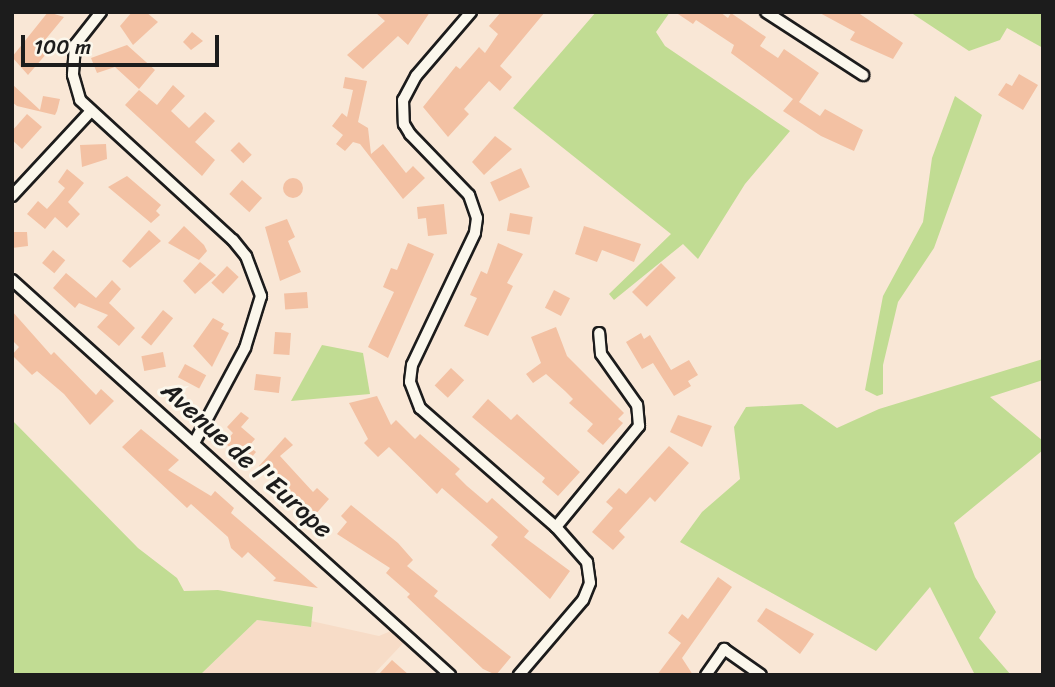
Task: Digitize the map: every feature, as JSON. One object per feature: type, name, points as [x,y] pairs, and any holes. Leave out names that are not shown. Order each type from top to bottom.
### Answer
[{"type":"street","points":[[101,12],[75,45],[72,60],[76,88],[89,113],[233,240],[254,273],[261,296],[257,320],[194,443]]},
{"type":"street","points":[[471,12],[416,76],[403,100],[404,124],[410,134],[469,195],[477,218],[475,233],[412,365],[411,391],[420,408],[556,527],[582,554],[590,583],[576,609],[519,675]]},
{"type":"street","points":[[766,12],[863,75]]},
{"type":"street","points":[[12,196],[89,113]]},
{"type":"street","name":"Avenue de l'Europe","points":[[12,280],[450,675]]},
{"type":"street","points":[[556,527],[639,426],[637,405],[601,354],[599,333]]},
{"type":"street","points":[[706,675],[724,649],[761,675]]},
{"type":"shaded area","points":[[257,620],[310,627],[311,621],[379,636],[398,628],[409,637],[373,675],[200,675]]},
{"type":"green space","points":[[596,12],[670,12],[656,32],[665,46],[790,131],[745,184],[698,259],[683,244],[614,300],[609,294],[671,234],[513,108]]},
{"type":"green space","points":[[910,12],[1043,12],[1043,48],[1007,28],[1000,40],[969,51]]},
{"type":"green space","points":[[955,96],[982,115],[934,248],[898,302],[883,365],[883,394],[877,396],[865,390],[883,296],[923,222],[932,158]]},
{"type":"green space","points":[[322,345],[363,353],[370,394],[291,401]]},
{"type":"green space","points":[[1043,359],[1043,380],[990,397],[1043,441],[1043,450],[954,523],[975,577],[996,612],[979,638],[1011,675],[975,675],[930,587],[876,651],[680,542],[702,512],[740,479],[734,427],[746,407],[802,404],[837,428],[879,409]]},
{"type":"green space","points":[[12,420],[138,548],[177,578],[184,591],[218,590],[313,607],[311,627],[257,620],[200,675],[12,675]]},
{"type":"building","points":[[48,12],[64,17],[40,46],[47,53],[28,75],[12,57]]},
{"type":"building","points":[[132,12],[146,12],[158,22],[133,45],[120,26]]},
{"type":"building","points":[[375,12],[430,12],[408,45],[398,36],[363,69],[347,55],[385,21]]},
{"type":"building","points":[[501,12],[545,12],[500,66],[512,77],[500,91],[489,81],[464,109],[469,114],[448,137],[423,107],[456,66],[460,69],[479,47],[485,53],[498,34],[489,26]]},
{"type":"building","points":[[675,12],[720,12],[728,18],[731,13],[766,37],[760,46],[778,58],[784,49],[819,73],[799,102],[820,116],[825,109],[863,130],[854,151],[821,136],[783,111],[793,99],[731,53],[734,45],[696,20],[693,24]]},
{"type":"building","points":[[818,12],[857,12],[903,43],[893,59],[850,40],[855,32]]},
{"type":"building","points":[[192,32],[203,41],[191,50],[183,42]]},
{"type":"building","points":[[127,45],[155,70],[139,89],[115,67],[97,73],[91,58]]},
{"type":"building","points":[[1019,74],[1038,85],[1023,110],[998,95],[1006,83],[1012,86]]},
{"type":"building","points":[[345,77],[367,81],[358,122],[368,128],[371,154],[383,144],[406,173],[413,166],[425,178],[403,199],[360,144],[353,142],[345,151],[336,144],[343,135],[332,126],[342,113],[347,117],[353,90],[343,88]]},
{"type":"building","points":[[12,84],[40,110],[43,96],[60,99],[55,115],[17,106],[12,102]]},
{"type":"building","points":[[173,85],[185,96],[171,111],[189,128],[205,112],[215,121],[195,142],[215,160],[202,176],[125,105],[139,90],[157,105]]},
{"type":"building","points":[[27,114],[42,127],[22,149],[12,140],[12,131]]},
{"type":"building","points":[[495,136],[512,149],[484,175],[472,162]]},
{"type":"building","points":[[239,142],[252,155],[243,163],[231,150]]},
{"type":"building","points":[[106,144],[107,159],[82,167],[80,145]]},
{"type":"building","points":[[521,168],[530,187],[499,201],[490,182]]},
{"type":"building","points":[[67,169],[84,183],[68,202],[80,214],[67,228],[55,217],[45,229],[27,214],[38,201],[47,209],[55,200],[65,188],[58,182]]},
{"type":"building","points":[[127,176],[161,205],[156,211],[160,215],[151,223],[108,187]]},
{"type":"building","points":[[293,178],[300,181],[303,188],[300,195],[293,198],[286,195],[283,188],[286,181]]},
{"type":"building","points":[[242,180],[262,198],[249,212],[229,194]]},
{"type":"building","points":[[444,204],[447,234],[428,236],[426,218],[418,219],[417,207]]},
{"type":"building","points":[[510,213],[533,217],[530,235],[507,231]]},
{"type":"building","points":[[287,219],[295,237],[288,241],[301,272],[280,281],[265,227]]},
{"type":"building","points":[[184,226],[207,251],[199,260],[168,243]]},
{"type":"building","points":[[584,226],[641,244],[634,262],[602,250],[597,262],[575,254]]},
{"type":"building","points":[[149,230],[161,241],[130,268],[122,261]]},
{"type":"building","points":[[12,232],[27,232],[28,246],[12,248]]},
{"type":"building","points":[[408,243],[434,254],[388,358],[368,347],[394,292],[383,287],[391,268],[397,270]]},
{"type":"building","points":[[498,243],[523,254],[507,283],[513,286],[488,336],[464,326],[477,298],[470,295],[481,271],[487,274]]},
{"type":"building","points":[[53,250],[65,260],[54,273],[42,263]]},
{"type":"building","points":[[200,262],[216,275],[195,294],[183,281]]},
{"type":"building","points":[[661,263],[676,278],[647,307],[632,292]]},
{"type":"building","points":[[227,266],[239,277],[223,294],[211,283]]},
{"type":"building","points":[[66,273],[96,298],[112,280],[121,289],[109,303],[135,328],[119,346],[97,327],[108,315],[79,303],[75,308],[53,288]]},
{"type":"building","points":[[554,290],[570,298],[561,316],[545,308]]},
{"type":"building","points":[[307,292],[308,308],[285,310],[284,294]]},
{"type":"building","points":[[163,310],[173,318],[151,345],[141,337]]},
{"type":"building","points":[[12,311],[51,355],[54,352],[96,395],[101,389],[114,401],[90,425],[64,394],[37,371],[32,375],[12,355],[19,347],[12,340]]},
{"type":"building","points":[[213,318],[224,324],[221,329],[229,333],[212,367],[193,346]]},
{"type":"building","points":[[556,327],[567,356],[624,413],[618,419],[623,423],[603,445],[587,431],[593,424],[569,403],[573,399],[565,391],[546,374],[533,383],[526,374],[541,363],[531,337]]},
{"type":"building","points":[[275,332],[291,333],[289,355],[273,354]]},
{"type":"building","points":[[641,333],[644,339],[650,335],[671,370],[689,360],[698,375],[688,381],[691,386],[674,396],[653,363],[642,369],[626,342]]},
{"type":"building","points":[[163,352],[166,367],[144,371],[141,356]]},
{"type":"building","points":[[185,364],[206,375],[199,389],[178,377]]},
{"type":"building","points":[[451,368],[464,380],[448,398],[435,386]]},
{"type":"building","points":[[256,374],[281,377],[279,393],[254,390]]},
{"type":"building","points":[[377,396],[391,425],[396,420],[415,439],[420,434],[460,469],[455,474],[467,486],[487,503],[492,498],[529,531],[524,537],[570,571],[550,599],[491,545],[498,537],[442,488],[437,494],[389,447],[378,457],[364,443],[368,439],[349,403]]},
{"type":"building","points":[[488,399],[511,420],[517,414],[580,472],[558,496],[542,482],[545,478],[472,417]]},
{"type":"building","points":[[241,412],[249,418],[241,427],[255,439],[249,446],[256,452],[247,463],[225,443],[233,433],[227,427]]},
{"type":"building","points":[[678,415],[712,426],[702,447],[670,432]]},
{"type":"building","points":[[141,429],[179,460],[168,470],[211,496],[215,491],[234,508],[231,513],[318,588],[273,581],[276,578],[248,552],[242,558],[231,548],[228,537],[191,504],[187,508],[122,447]]},
{"type":"building","points":[[285,437],[293,445],[280,456],[313,492],[317,488],[329,499],[314,516],[259,466]]},
{"type":"building","points":[[669,446],[689,463],[655,502],[650,497],[619,531],[625,537],[613,550],[592,532],[613,508],[606,502],[619,488],[626,494]]},
{"type":"building","points":[[351,505],[398,543],[413,560],[407,566],[438,591],[434,596],[511,657],[496,675],[483,669],[407,597],[410,594],[386,573],[390,568],[337,534],[347,522],[341,516]]},
{"type":"building","points":[[718,577],[732,587],[682,658],[693,675],[657,675],[681,643],[668,633],[682,614],[688,619]]},
{"type":"building","points":[[766,608],[814,634],[800,654],[757,621]]},
{"type":"building","points":[[392,660],[409,675],[378,675]]}]
